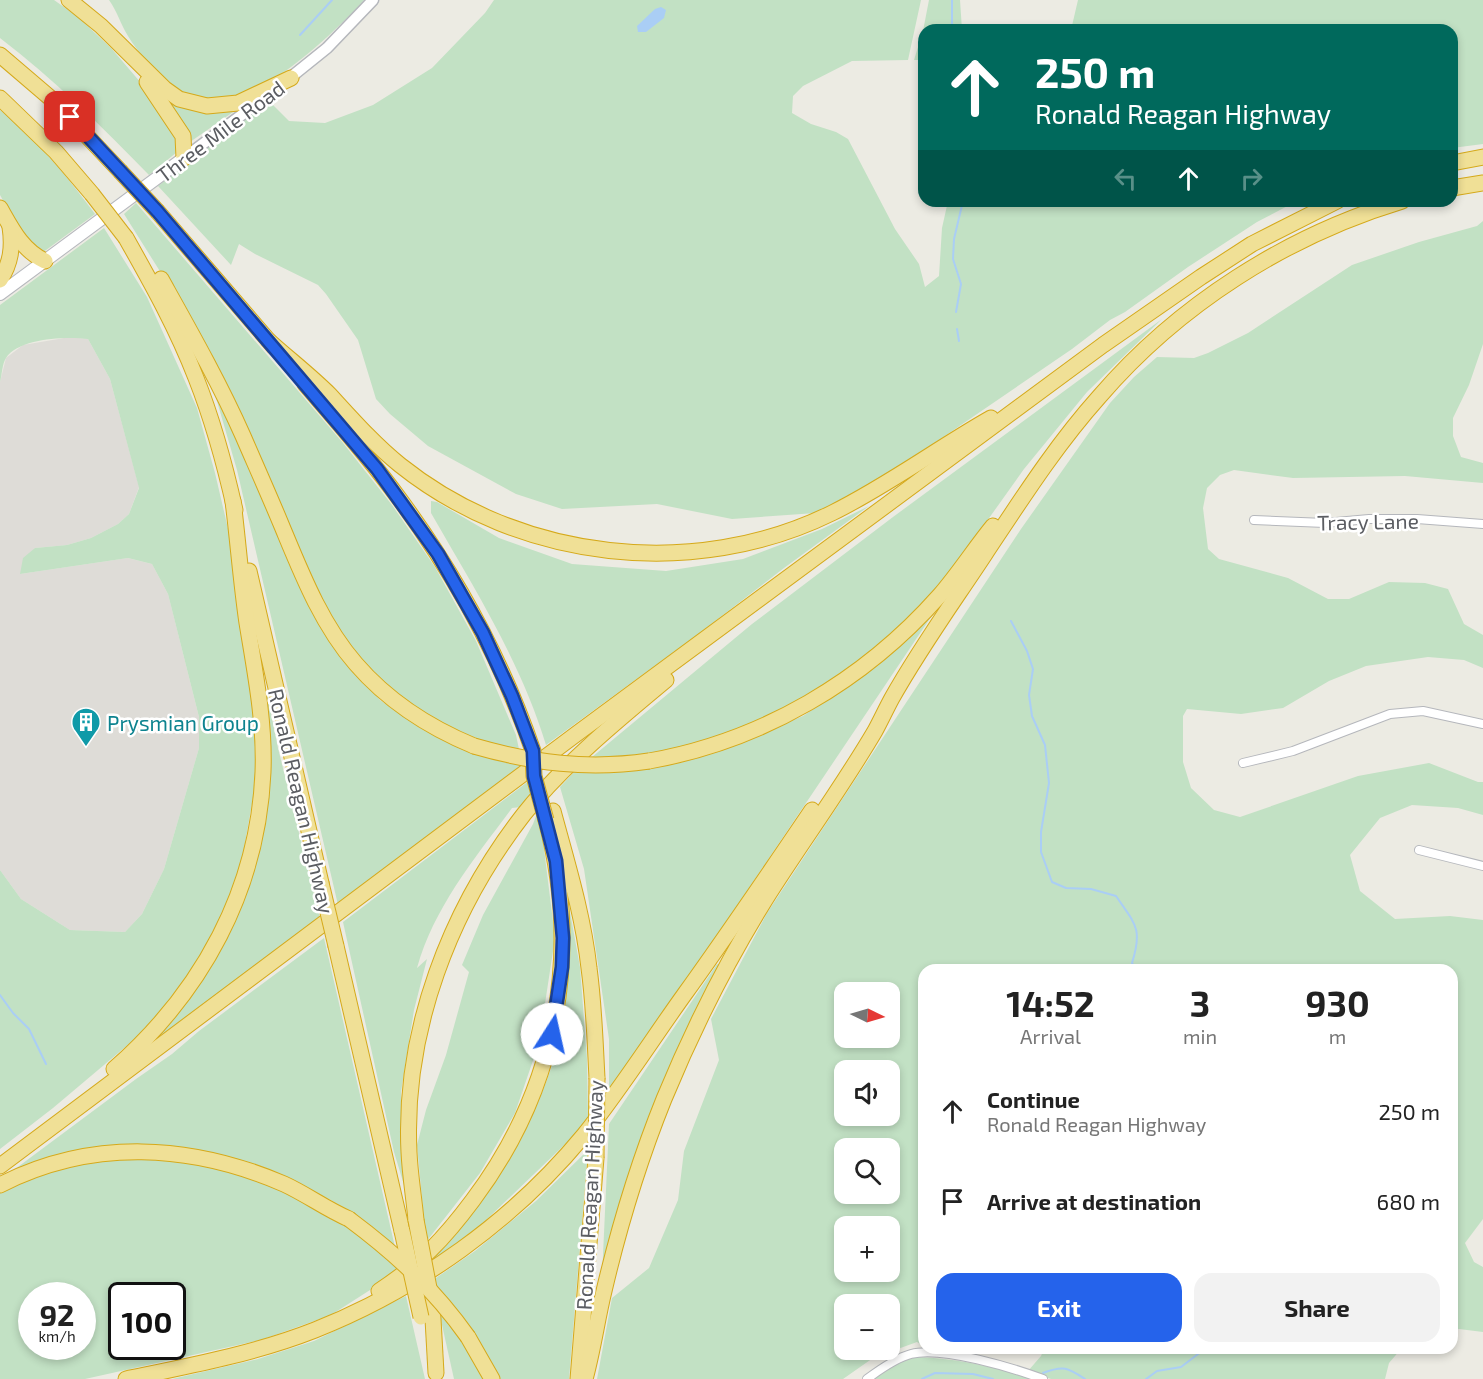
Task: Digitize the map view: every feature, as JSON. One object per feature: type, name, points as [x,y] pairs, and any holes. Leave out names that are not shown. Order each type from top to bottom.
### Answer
[{"type":"highway","points":[[69,0],[101,26],[179,99],[207,106],[238,103],[291,78]]},
{"type":"highway","points":[[127,52],[177,124],[183,136],[184,158]]},
{"type":"highway","name":"Ronald Reagan Highway","points":[[0,55],[55,102],[158,212],[377,469],[438,554],[484,636],[512,696],[533,751],[549,816],[577,897],[589,967],[597,1078],[596,1158],[578,1379]]},
{"type":"highway","points":[[0,98],[56,152],[126,238],[157,272],[204,356],[242,435],[311,592],[332,632],[355,663],[398,704],[427,724],[474,746],[520,759],[579,765],[613,766],[682,755],[751,732],[823,695],[864,666],[904,633],[941,594],[1065,438],[1117,377],[1162,334],[1208,298],[1273,255],[1318,232],[1386,207]]},
{"type":"highway","points":[[1458,162],[1483,157]]},
{"type":"highway","points":[[1458,187],[1483,183]]},
{"type":"highway","points":[[0,1166],[575,735],[728,624],[915,483],[1037,396],[1103,345],[1252,244],[1325,207]]},
{"type":"highway","points":[[0,208],[22,245],[30,253],[45,261]]},
{"type":"highway","points":[[0,280],[12,250],[9,224]]},
{"type":"highway","name":"Ronald Reagan Highway","points":[[126,238],[161,301],[196,379],[213,428],[233,501],[436,1376]]},
{"type":"highway","points":[[269,341],[328,394],[401,466],[449,498],[495,521],[543,538],[581,547],[631,553],[674,554],[719,549],[754,542],[797,528],[850,504],[964,433],[1005,410],[1037,396]]},
{"type":"highway","points":[[585,1379],[604,1290],[654,1125],[677,1070],[734,953],[765,900],[876,730],[892,698],[975,569],[1065,438]]},
{"type":"highway","points":[[44,1134],[74,1101],[135,1050],[181,999],[211,954],[225,926],[247,866],[261,795],[262,733],[233,501]]},
{"type":"highway","points":[[436,1376],[432,1301],[416,1220],[409,1150],[417,1052],[426,1008],[437,973],[466,903],[509,835],[542,794],[604,733],[701,652],[728,624]]},
{"type":"highway","points":[[126,1379],[259,1349],[337,1320],[408,1285],[448,1259],[519,1201],[562,1160],[614,1097],[705,968],[871,723],[892,698]]},
{"type":"highway","points":[[337,1320],[419,1263],[451,1229],[489,1179],[529,1105],[541,1074],[552,1034],[562,967],[560,888],[549,816]]},
{"type":"highway","points":[[0,1185],[42,1167],[89,1155],[134,1150],[184,1154],[236,1166],[262,1176],[297,1191],[349,1219],[404,1264],[435,1294],[468,1338],[492,1379]]},
{"type":"main road","name":"Three Mile Road","points":[[0,294],[184,158]]},
{"type":"street","name":"Three Mile Road","points":[[184,158],[291,78],[327,48],[373,0]]},
{"type":"street","name":"Tracy Lane","points":[[1254,519],[1325,523],[1369,519],[1420,519],[1483,524]]},
{"type":"street","points":[[1244,763],[1293,751],[1377,718],[1406,711],[1423,711],[1483,724]]},
{"type":"street","points":[[1419,850],[1483,866]]},
{"type":"street","points":[[867,1379],[897,1360],[918,1353]]},
{"type":"street","points":[[929,1354],[970,1358],[1043,1379]]},
{"type":"shaded area","points":[[70,337],[88,339],[110,379],[139,487],[129,514],[118,524],[91,538],[67,545],[35,548],[20,574],[128,558],[152,564],[168,594],[199,717],[199,748],[164,869],[142,914],[125,932],[70,930],[21,899],[0,870],[0,382],[6,358],[23,345]]},
{"type":"green space","points":[[0,0],[54,0],[78,17],[111,48],[141,83],[175,130],[177,152],[149,175],[95,121],[0,38]]},
{"type":"green space","points":[[109,0],[364,0],[336,29],[281,74],[243,95],[217,101],[192,96],[175,89],[162,79],[132,42]]},
{"type":"green space","points":[[494,0],[921,0],[908,60],[852,61],[803,86],[793,96],[792,113],[811,124],[836,132],[848,139],[895,229],[919,264],[925,287],[939,276],[942,228],[947,207],[1286,207],[1257,222],[1188,267],[882,479],[816,513],[732,519],[657,504],[562,509],[516,494],[428,446],[376,399],[358,340],[318,285],[239,244],[231,265],[158,186],[269,101],[289,121],[325,123],[373,105],[432,68],[485,13]]},
{"type":"green space","points":[[929,0],[960,0],[962,24],[924,24]]},
{"type":"green space","points":[[1078,0],[1483,0],[1483,144],[1458,147],[1458,24],[1072,24]]},
{"type":"green space","points":[[918,47],[918,60],[914,60]]},
{"type":"green space","points":[[159,88],[236,110],[190,142]]},
{"type":"green space","points":[[0,110],[39,145],[95,214],[42,253],[25,240],[0,195]]},
{"type":"green space","points":[[136,203],[343,443],[392,505],[435,567],[476,641],[516,735],[520,754],[491,747],[431,720],[379,681],[340,633],[311,581],[205,343],[124,214]]},
{"type":"green space","points":[[1483,221],[1483,344],[1469,385],[1453,418],[1453,436],[1461,457],[1483,463],[1483,483],[1405,476],[1293,478],[1234,470],[1220,475],[1207,488],[1203,508],[1208,549],[1219,559],[1288,578],[1328,599],[1349,599],[1389,582],[1425,583],[1448,589],[1464,624],[1483,635],[1483,668],[1464,660],[1428,657],[1366,666],[1329,681],[1283,708],[1241,714],[1187,709],[1183,716],[1183,762],[1191,788],[1214,810],[1240,817],[1358,776],[1429,763],[1483,782],[1483,815],[1458,808],[1412,805],[1380,818],[1350,855],[1360,891],[1395,919],[1450,916],[1483,920],[1483,1219],[1465,1243],[1474,1262],[1483,1267],[1483,1332],[1458,1329],[1458,964],[918,964],[918,1343],[900,1348],[900,1294],[834,1294],[834,1360],[870,1360],[843,1379],[597,1379],[612,1298],[649,1268],[678,1200],[684,1151],[719,1060],[711,1019],[767,913],[1021,529],[1110,403],[1157,357],[1194,358],[1208,353],[1248,333],[1352,265],[1419,242],[1477,226]]},
{"type":"green space","points":[[104,228],[147,297],[197,408],[233,550],[253,694],[257,775],[240,872],[209,945],[149,1027],[53,1108],[0,1149],[0,870],[21,899],[70,930],[125,932],[142,914],[164,869],[199,748],[199,717],[168,594],[152,564],[128,558],[20,574],[23,558],[35,548],[67,545],[91,538],[118,524],[129,514],[139,488],[110,379],[88,339],[56,338],[21,346],[6,358],[0,382],[0,305]]},
{"type":"green space","points":[[1162,319],[1087,392],[1024,469],[940,587],[889,640],[822,691],[761,723],[689,748],[586,762],[752,624]]},
{"type":"green space","points":[[212,384],[240,444],[289,564],[336,649],[380,700],[419,727],[466,750],[521,765],[338,905],[237,470]]},
{"type":"green space","points":[[431,501],[437,502],[499,538],[572,564],[666,571],[743,559],[822,529],[869,506],[546,745],[524,684],[480,597],[431,513]]},
{"type":"green space","points":[[939,605],[609,1092],[609,1039],[584,869],[560,787],[574,772],[631,770],[683,762],[746,740],[803,716],[848,686]]},
{"type":"green space","points":[[263,689],[266,689],[278,748],[320,918],[145,1049],[170,1022],[220,948],[246,891]]},
{"type":"green space","points":[[530,780],[534,793],[521,807],[512,808],[457,884],[434,924],[417,968],[427,959],[414,1010],[401,1092],[404,1185],[394,1152],[343,922]]},
{"type":"green space","points":[[539,808],[555,938],[539,1043],[515,1113],[480,1173],[426,1242],[417,1145],[426,1110],[446,1055],[469,972],[462,965],[483,915],[533,824]]},
{"type":"green space","points":[[568,901],[580,967],[587,1059],[588,1118],[583,1127],[482,1224],[430,1263],[430,1258],[452,1236],[493,1183],[528,1124],[542,1094],[553,1063],[564,1016],[568,966]]},
{"type":"green space","points":[[324,938],[395,1247],[331,1200],[276,1175],[190,1148],[139,1146],[3,1178],[172,1054],[199,1031]]},
{"type":"green space","points":[[717,964],[722,966],[602,1277],[609,1124]]},
{"type":"green space","points":[[588,1150],[569,1379],[499,1379],[434,1287],[433,1280],[475,1251],[536,1201]]},
{"type":"green space","points":[[115,1157],[181,1159],[252,1176],[344,1221],[399,1268],[381,1283],[331,1315],[261,1340],[186,1357],[186,1282],[108,1282],[108,1360],[171,1360],[85,1379],[0,1379],[0,1192],[41,1173]]},
{"type":"green space","points":[[406,1296],[425,1379],[172,1379],[258,1359],[314,1341]]},
{"type":"green space","points":[[438,1307],[488,1379],[454,1379]]},
{"type":"green space","points":[[1042,1354],[1397,1354],[1389,1363],[1385,1379],[1051,1379],[1028,1371]]},
{"type":"green space","points":[[915,1357],[977,1364],[1038,1379],[875,1379],[874,1377],[904,1359]]},
{"type":"water","points":[[661,7],[666,10],[664,18],[646,32],[638,32],[637,26],[655,9]]},
{"type":"waterway","points":[[300,35],[332,0]]},
{"type":"waterway","points":[[952,0],[952,24]]},
{"type":"waterway","points":[[956,312],[961,284],[953,259],[954,239],[962,207]]},
{"type":"waterway","points":[[957,329],[959,341]]},
{"type":"waterway","points":[[1011,621],[1027,651],[1033,669],[1029,695],[1032,716],[1045,745],[1049,783],[1041,832],[1041,852],[1052,882],[1066,888],[1091,889],[1116,896],[1132,920],[1137,934],[1133,964]]},
{"type":"waterway","points":[[0,995],[29,1029],[46,1064]]},
{"type":"waterway","points":[[1146,1379],[1157,1371],[1181,1367],[1198,1354]]},
{"type":"waterway","points":[[1043,1373],[1061,1368],[1085,1379]]},
{"type":"waterway","points":[[922,1379],[935,1373],[973,1374],[993,1379]]},
{"type":"place","name":"Prysmian Group","points":[[86,748]]},
{"type":"route","points":[[70,117],[172,227],[377,469],[438,554],[483,633],[512,696],[533,751],[534,776],[556,861],[563,938],[562,967],[552,1034]]}]
